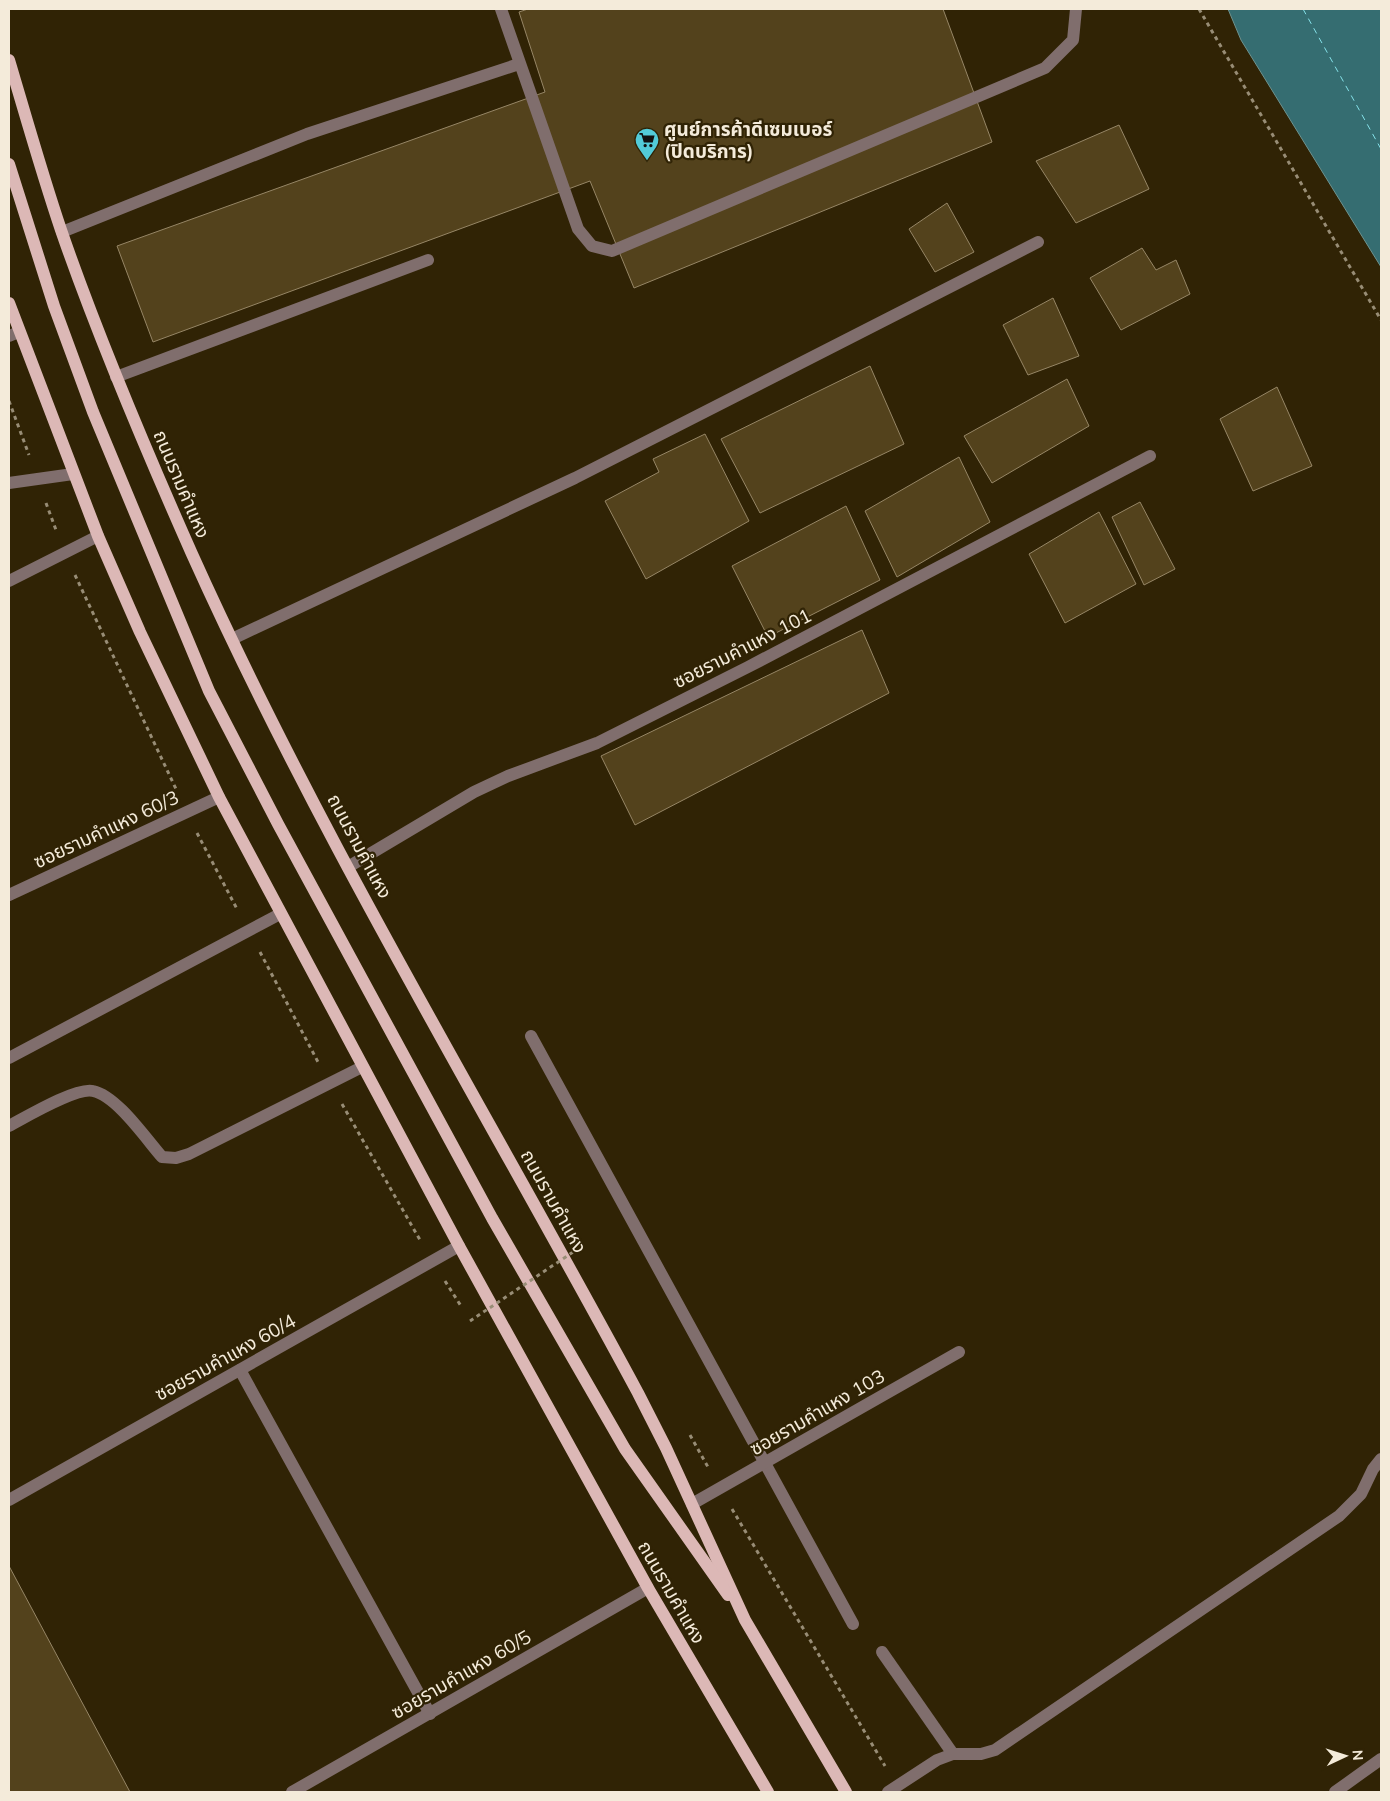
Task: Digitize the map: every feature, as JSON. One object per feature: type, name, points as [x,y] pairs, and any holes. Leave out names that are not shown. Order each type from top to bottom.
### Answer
[{"type":"main road","name":"ถนนรามคำแหง","points":[[9,60],[62,232],[116,377],[192,554],[232,639],[348,867],[608,1338],[692,1504],[745,1620]]},
{"type":"main road","name":"ถนนรามคำแหง","points":[[9,164],[54,306],[93,412],[209,691],[363,981],[492,1218],[625,1449],[745,1620],[846,1792]]},
{"type":"main road","name":"ถนนรามคำแหง","points":[[9,303],[14,334],[98,536],[140,632],[219,797],[459,1246],[648,1588],[768,1792]]},
{"type":"street","points":[[501,9],[578,229],[592,246],[612,251],[1045,68],[1073,40],[1076,9]]},
{"type":"street","points":[[62,232],[307,134],[519,64]]},
{"type":"street","points":[[232,639],[575,478],[1038,242]]},
{"type":"street","points":[[116,377],[428,260]]},
{"type":"street","name":"ซอยรามคำแหง 101","points":[[348,867],[483,788],[508,776],[597,743],[748,667],[1150,456]]},
{"type":"street","points":[[9,483],[73,474]]},
{"type":"street","points":[[9,581],[98,536]]},
{"type":"street","name":"ซอยรามคำแหง 60/3","points":[[9,895],[219,797]]},
{"type":"street","points":[[9,1058],[280,914]]},
{"type":"street","points":[[531,1036],[853,1624]]},
{"type":"street","points":[[9,1126],[59,1100],[93,1091],[112,1101],[162,1157],[176,1158],[189,1154],[362,1067]]},
{"type":"street","name":"ซอยรามคำแหง 60/4","points":[[9,1500],[459,1246]]},
{"type":"street","name":"ซอยรามคำแหง 103","points":[[692,1504],[959,1352]]},
{"type":"street","points":[[240,1370],[430,1714]]},
{"type":"street","points":[[892,1789],[937,1760],[953,1754],[981,1754],[995,1750],[1339,1516],[1361,1494],[1373,1469],[1381,1459]]},
{"type":"street","name":"ซอยรามคำแหง 60/5","points":[[292,1792],[648,1588]]},
{"type":"street","points":[[882,1652],[953,1754]]},
{"type":"street","points":[[1335,1792],[1381,1760]]},
{"type":"path","points":[[1199,9],[1381,320]]},
{"type":"path","points":[[9,401],[64,552],[187,812],[330,1083],[432,1261],[470,1321],[586,1244]]},
{"type":"path","points":[[686,1427],[892,1789]]},
{"type":"water","points":[[1228,9],[1381,9],[1381,267],[1241,40]]},
{"type":"building","name":"ศูนย์การค้าดีเซมเบอร์ (ปิดบริการ)","points":[[528,9],[943,9],[992,142],[634,288],[590,181],[153,342],[117,246],[545,92],[519,12]]},
{"type":"building","points":[[1119,125],[1149,189],[1076,223],[1036,161]]},
{"type":"building","points":[[947,203],[974,252],[935,272],[909,229]]},
{"type":"building","points":[[1142,248],[1156,270],[1176,260],[1190,294],[1121,330],[1090,278]]},
{"type":"building","points":[[1053,298],[1079,356],[1028,375],[1003,325]]},
{"type":"building","points":[[870,366],[904,444],[760,513],[721,439]]},
{"type":"building","points":[[1067,379],[1089,426],[992,483],[964,436]]},
{"type":"building","points":[[1277,387],[1312,466],[1253,491],[1220,419]]},
{"type":"building","points":[[705,434],[749,521],[646,579],[605,501],[659,472],[653,459]]},
{"type":"building","points":[[959,457],[990,522],[897,577],[865,511]]},
{"type":"building","points":[[1140,502],[1175,569],[1144,585],[1112,517]]},
{"type":"building","points":[[846,506],[880,580],[768,637],[732,566]]},
{"type":"building","points":[[1099,512],[1136,584],[1065,623],[1029,554]]},
{"type":"building","points":[[862,630],[889,693],[635,825],[601,756]]},
{"type":"building","points":[[9,1566],[130,1792],[9,1792]]},
{"type":"ferry route","points":[[1303,9],[1381,149]]},
{"type":"place","name":"ศูนย์การค้าดีเซมเบอร์ (ปิดบริการ)","points":[[647,161]]}]
